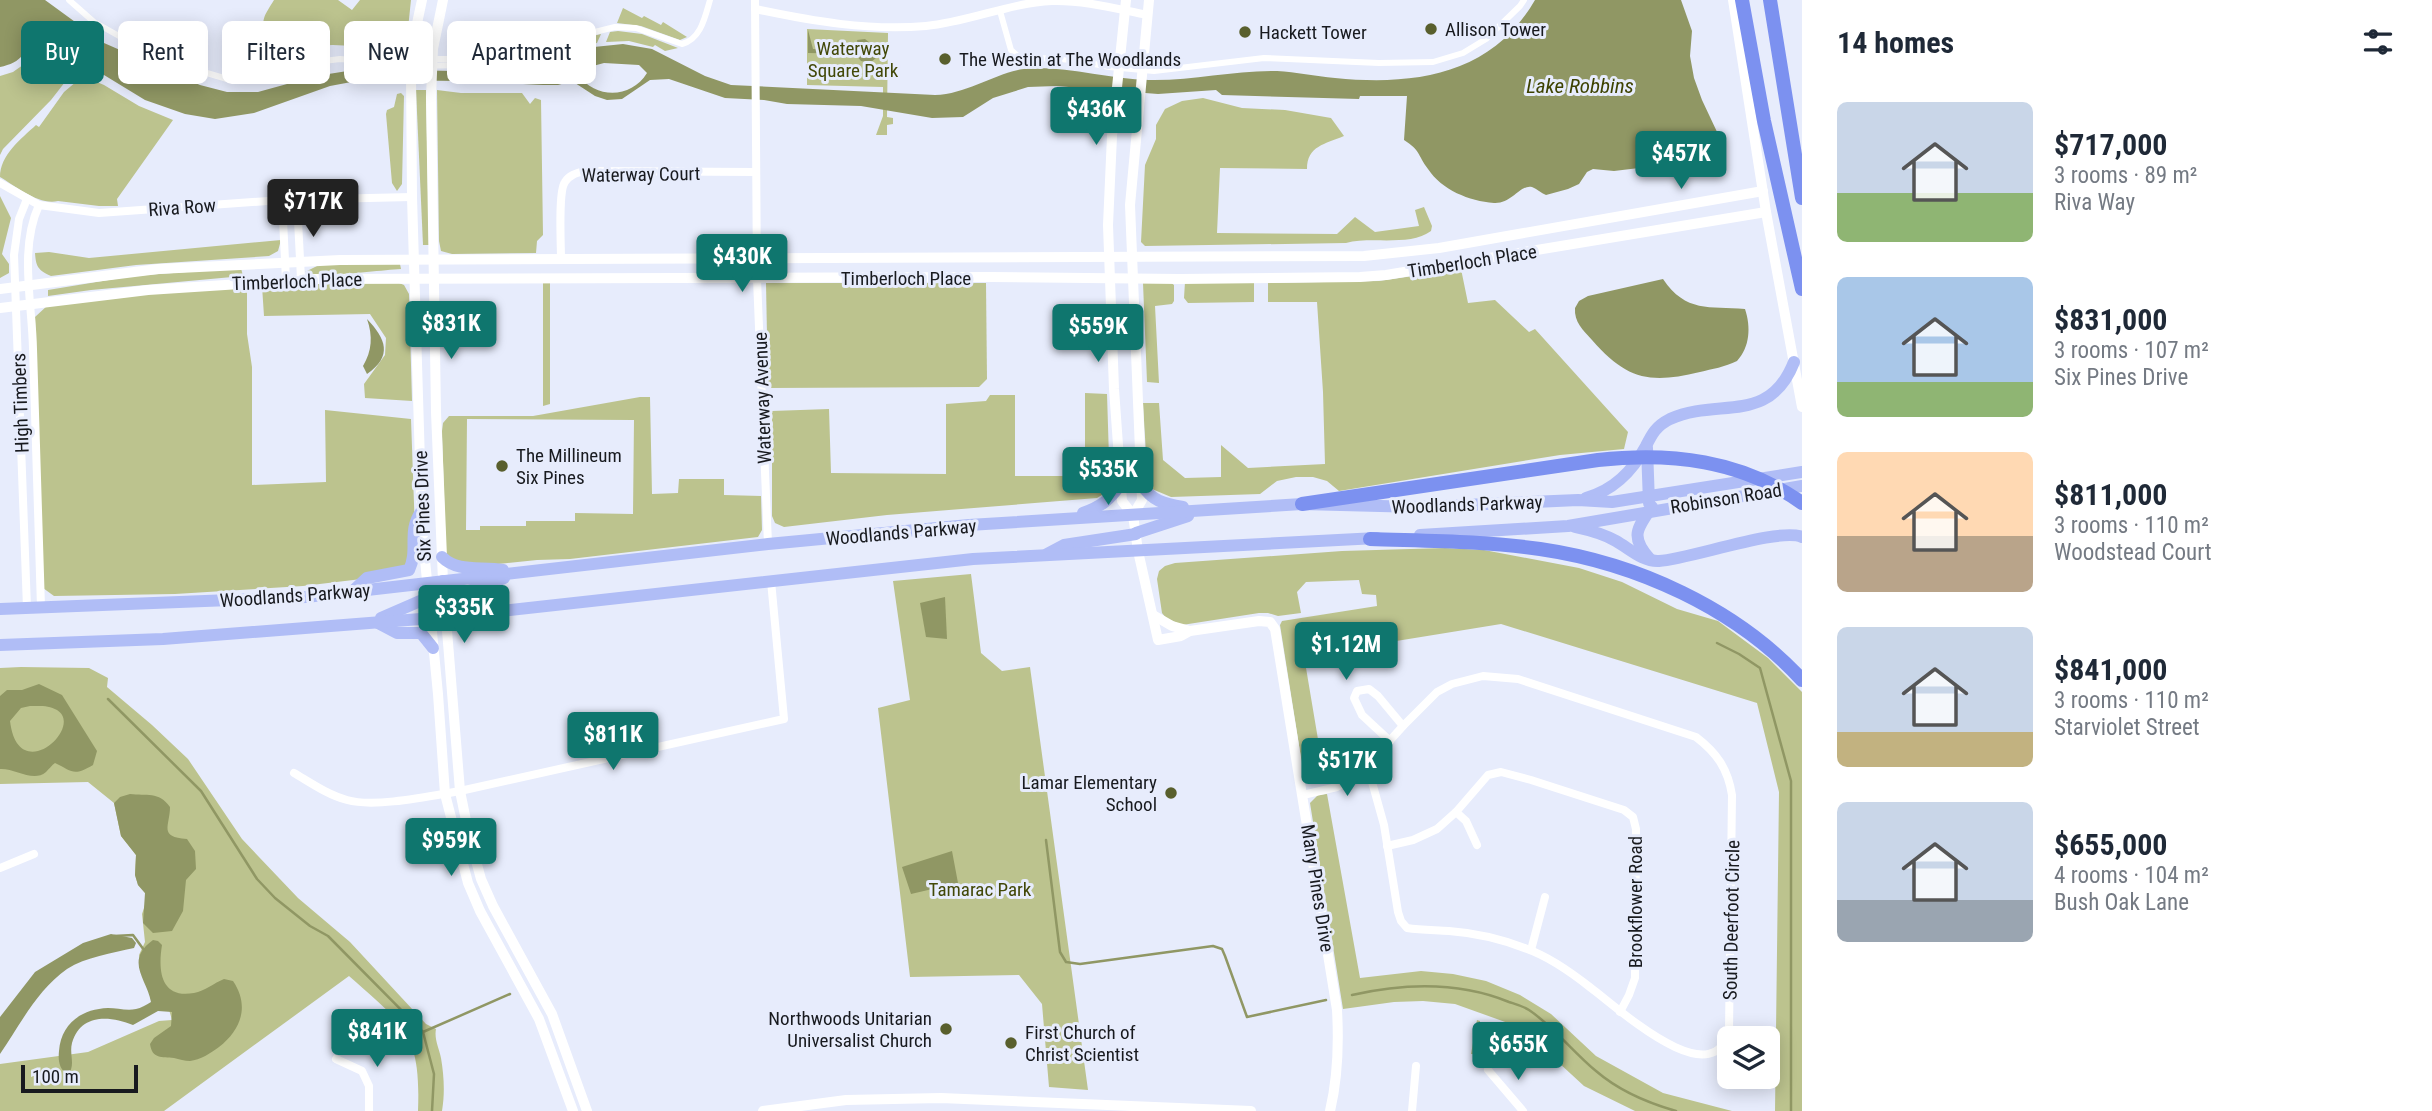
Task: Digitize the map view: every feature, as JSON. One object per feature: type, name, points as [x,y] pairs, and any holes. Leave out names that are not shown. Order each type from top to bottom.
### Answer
[{"type":"highway","points":[[1742,0],[1764,121],[1802,289]]},
{"type":"highway","points":[[1770,0],[1802,198]]},
{"type":"highway","points":[[1302,505],[1550,467],[1618,458],[1654,457],[1723,465],[1779,488],[1802,503]]},
{"type":"highway","points":[[1370,539],[1454,541],[1543,550],[1624,569],[1707,606],[1748,632],[1787,663],[1802,680]]},
{"type":"main road","points":[[1733,0],[1766,212],[1802,407]]},
{"type":"main road","points":[[1578,500],[1602,493],[1620,482],[1635,464],[1650,435],[1660,425],[1682,415],[1762,402],[1775,393],[1788,377],[1794,362]]},
{"type":"main road","points":[[1647,444],[1653,501],[1640,525],[1637,541],[1652,561]]},
{"type":"main road","points":[[1784,482],[1802,472]]},
{"type":"main road","name":"Robinson Road","points":[[1653,501],[1784,482],[1802,486]]},
{"type":"main road","points":[[1141,484],[1148,494],[1161,502],[1205,511]]},
{"type":"main road","points":[[1066,519],[1098,507],[1113,496],[1120,485]]},
{"type":"main road","name":"Woodlands Parkway","points":[[0,609],[306,597],[768,544],[969,525],[1302,505],[1419,507],[1578,500],[1653,501]]},
{"type":"main road","name":"Woodlands Parkway","points":[[0,645],[163,639],[446,617],[973,559],[1568,526],[1653,501]]},
{"type":"main road","points":[[1043,556],[1064,545],[1136,533],[1205,511]]},
{"type":"main road","points":[[353,591],[367,578],[409,569],[413,562],[414,522],[421,512]]},
{"type":"main road","points":[[1568,526],[1587,529],[1652,561],[1679,558],[1774,537],[1796,534],[1802,537]]},
{"type":"main road","points":[[442,557],[449,565],[457,567],[489,567],[517,573]]},
{"type":"main road","points":[[430,618],[444,600],[517,573]]},
{"type":"main road","points":[[364,624],[427,598],[443,581]]},
{"type":"main road","points":[[378,623],[397,633],[421,633],[433,648]]},
{"type":"street","points":[[69,0],[94,22],[119,36],[225,80],[252,80],[308,63],[355,59],[405,65],[464,65],[615,27],[636,28],[676,43],[684,43],[691,40],[699,30],[710,0]]},
{"type":"street","name":"Six Pines Drive","points":[[422,0],[413,48],[411,197],[421,512],[445,794],[464,870],[480,911],[532,1002],[573,1111]]},
{"type":"street","name":"Six Pines Drive","points":[[443,0],[433,49],[431,97],[436,412],[444,600],[460,792],[474,855],[489,897],[545,998],[587,1111]]},
{"type":"street","points":[[1126,5],[1115,105],[1108,208],[1120,485],[1122,501],[1133,515],[1142,500],[1130,190],[1149,0]]},
{"type":"street","points":[[1000,11],[1010,50],[1019,57],[1075,60],[1109,67],[1154,71],[1264,58],[1379,63],[1433,62],[1463,53],[1486,39],[1524,0]]},
{"type":"street","points":[[755,5],[807,20],[876,27],[924,26],[962,21],[1053,1],[1126,5],[1148,15]]},
{"type":"street","name":"Waterway Avenue","points":[[755,5],[757,279],[768,544]]},
{"type":"street","name":"Waterway Court","points":[[561,259],[561,195],[563,183],[570,176],[583,171],[755,172]]},
{"type":"street","name":"Riva Row","points":[[0,183],[39,205],[99,213],[282,200],[411,197]]},
{"type":"street","name":"Timberloch Place","points":[[0,289],[158,269],[286,262],[1364,257],[1404,253],[1652,212],[1763,191]]},
{"type":"street","name":"High Timbers","points":[[27,199],[19,219],[14,255],[27,608]]},
{"type":"street","points":[[282,200],[286,280]]},
{"type":"street","points":[[297,200],[301,279]]},
{"type":"street","name":"High Timbers","points":[[39,205],[28,236],[27,252],[32,304],[41,607]]},
{"type":"street","points":[[1652,212],[1655,232]]},
{"type":"street","name":"Timberloch Place","points":[[0,308],[148,289],[301,279],[1386,275],[1766,212]]},
{"type":"street","points":[[1306,257],[1307,276]]},
{"type":"street","points":[[252,263],[253,282]]},
{"type":"street","points":[[418,412],[436,412]]},
{"type":"street","name":"Many Pines Drive","points":[[1133,515],[1138,551],[1158,640],[1181,636],[1190,631],[1259,621],[1273,625],[1337,1010],[1339,1054],[1330,1111]]},
{"type":"street","points":[[294,773],[326,792],[360,803],[445,794],[784,719],[771,581]]},
{"type":"street","points":[[1153,615],[1172,626],[1190,631]]},
{"type":"street","name":"South Deerfoot Circle","points":[[1367,764],[1379,803],[1398,912],[1406,928],[1472,933],[1531,950],[1565,969],[1644,1030],[1689,1053],[1708,1055],[1726,1044],[1729,1031],[1733,822],[1730,781],[1708,747],[1696,737],[1662,724],[1518,679],[1483,676],[1452,684],[1437,692],[1403,726]]},
{"type":"street","points":[[1303,795],[1337,787],[1357,777],[1367,764],[1390,741],[1403,726],[1378,696],[1369,690],[1357,691],[1354,698],[1362,715],[1390,741]]},
{"type":"street","points":[[1300,776],[1367,764]]},
{"type":"street","name":"Brookflower Road","points":[[1387,846],[1425,836],[1456,812],[1488,775],[1501,772],[1624,810],[1633,817],[1636,829],[1635,978],[1620,1012]]},
{"type":"street","points":[[1456,812],[1466,821],[1477,845]]},
{"type":"street","points":[[0,868],[34,853]]},
{"type":"street","points":[[1531,950],[1545,897]]},
{"type":"street","points":[[547,1038],[559,1032]]},
{"type":"street","points":[[336,1059],[362,1071],[369,1086],[369,1111]]},
{"type":"street","points":[[1412,1111],[1416,1066]]},
{"type":"street","points":[[1488,1070],[1523,1111]]},
{"type":"street","points":[[763,1111],[822,1107],[874,1099],[971,1099],[1251,1111]]},
{"type":"street","points":[[970,1111],[971,1099]]},
{"type":"green space","points":[[274,0],[338,0],[352,10],[360,0],[411,0],[409,21],[344,21],[344,46],[330,45],[330,21],[264,21]]},
{"type":"green space","points":[[623,8],[661,25],[663,22],[687,37],[680,40],[641,26],[617,23]]},
{"type":"green space","name":"Waterway Square Park","points":[[807,29],[888,33],[887,117],[893,118],[893,124],[887,125],[887,135],[876,135],[883,116],[883,87],[807,85]]},
{"type":"green space","points":[[610,32],[642,34],[678,48],[665,51],[655,45],[653,47],[629,41],[606,42]]},
{"type":"green space","points":[[21,66],[21,84],[63,84],[0,155],[0,76]]},
{"type":"green space","points":[[74,84],[102,84],[139,106],[173,120],[117,199],[118,206],[43,201],[0,177],[1,169],[12,148],[36,125],[39,127],[64,92]]},
{"type":"green space","points":[[416,90],[426,90],[429,245],[423,245]]},
{"type":"green space","points":[[437,90],[461,93],[522,93],[530,104],[535,98],[541,100],[543,235],[537,241],[536,253],[452,254],[441,251]]},
{"type":"green space","points":[[397,94],[404,96],[402,184],[397,191],[392,183],[386,114],[387,110],[394,107]]},
{"type":"green space","points":[[1203,98],[1242,108],[1285,110],[1331,118],[1344,136],[1318,147],[1310,155],[1307,169],[1220,168],[1217,233],[1337,234],[1355,217],[1375,232],[1419,226],[1415,210],[1424,207],[1432,226],[1431,231],[1412,239],[1346,243],[1145,246],[1141,242],[1145,165],[1156,139],[1156,125],[1165,109],[1182,101]]},
{"type":"green space","points":[[0,196],[11,218],[2,254],[9,264],[9,273],[0,278]]},
{"type":"green space","points":[[281,240],[278,251],[269,256],[136,265],[51,276],[38,268],[35,253],[49,252],[89,258]]},
{"type":"green space","points":[[400,264],[401,269],[337,274],[305,272],[319,265]]},
{"type":"green space","points":[[241,268],[243,276],[48,296],[48,290],[133,276]]},
{"type":"green space","points":[[1461,269],[1468,303],[1495,300],[1529,332],[1535,329],[1628,432],[1624,449],[1560,455],[1339,491],[1327,481],[1313,477],[1277,481],[1260,494],[1171,497],[1152,489],[1147,471],[1143,403],[1159,403],[1163,460],[1185,478],[1221,477],[1221,445],[1248,468],[1325,464],[1317,302],[1268,302],[1268,283],[1379,281]]},
{"type":"green space","points":[[1170,282],[1174,285],[1174,301],[1172,304],[1155,306],[1159,383],[1147,382],[1143,283]]},
{"type":"green space","points":[[1185,282],[1254,283],[1254,302],[1188,303],[1184,298]]},
{"type":"green space","points":[[303,283],[404,285],[409,294],[412,401],[365,398],[364,384],[385,355],[386,338],[370,314],[264,316],[262,286]]},
{"type":"green space","points":[[543,283],[550,283],[550,404],[543,406]]},
{"type":"green space","points":[[766,283],[986,283],[987,379],[979,387],[768,388]]},
{"type":"green space","points":[[247,287],[247,334],[252,367],[252,485],[326,482],[325,410],[411,419],[416,560],[395,575],[303,586],[175,594],[54,596],[43,588],[35,317],[48,305]]},
{"type":"green space","points":[[1085,393],[1107,394],[1110,490],[1097,498],[887,515],[784,527],[775,523],[772,516],[772,411],[829,409],[831,473],[946,474],[946,404],[986,401],[990,395],[1015,395],[1015,476],[1085,476]]},
{"type":"green space","points":[[650,397],[652,494],[678,493],[679,479],[724,479],[724,495],[761,496],[762,530],[758,537],[570,559],[460,568],[446,556],[443,423],[449,416],[533,416]],"holes":[[[467,419],[634,420],[633,514],[575,513],[575,521],[526,521],[526,526],[480,526],[480,530],[466,530]]]},
{"type":"green space","points":[[1445,548],[1484,550],[1579,568],[1622,582],[1677,609],[1718,621],[1768,658],[1802,692],[1802,1111],[1775,1111],[1775,1089],[1780,1089],[1780,1026],[1776,1026],[1779,792],[1757,703],[1501,624],[1304,656],[1323,769],[1311,770],[1302,764],[1280,625],[1282,621],[1377,606],[1376,595],[1362,594],[1359,580],[1306,582],[1297,592],[1301,613],[1278,616],[1259,613],[1182,625],[1166,618],[1162,613],[1157,579],[1159,571],[1175,563],[1342,551]]},
{"type":"green space","name":"Tamarac Park","points":[[971,574],[981,653],[1002,671],[1030,667],[1088,1090],[1049,1087],[1042,1004],[1019,975],[910,977],[878,708],[910,700],[893,581]]},
{"type":"green space","points":[[0,668],[89,668],[108,678],[107,687],[188,759],[242,839],[298,898],[350,942],[426,1024],[436,1029],[443,1078],[442,1111],[418,1111],[416,1064],[405,1033],[396,1020],[349,976],[164,1111],[0,1111],[0,1064],[88,1052],[159,1021],[172,1020],[168,1006],[142,971],[139,955],[145,942],[142,914],[145,893],[138,885],[135,875],[136,855],[121,836],[114,803],[88,782],[0,784]]},
{"type":"green space","points":[[1327,794],[1360,978],[1421,971],[1486,981],[1520,995],[1551,1014],[1596,1056],[1663,1093],[1732,1111],[1635,1111],[1584,1086],[1533,1039],[1508,1023],[1455,1004],[1394,1002],[1343,1009],[1310,803],[1318,795]]},
{"type":"green space","points":[[1477,1020],[1480,1024],[1492,1026],[1487,1054],[1474,1051],[1471,1054]]},
{"type":"water","name":"Lake Robbins","points":[[0,0],[45,0],[74,21],[21,21],[21,57],[0,67]]},
{"type":"water","name":"Lake Robbins","points":[[1535,0],[1681,0],[1692,31],[1690,56],[1694,78],[1718,134],[1716,152],[1709,168],[1696,175],[1664,165],[1614,171],[1593,169],[1587,172],[1579,184],[1568,189],[1546,195],[1528,187],[1506,200],[1494,203],[1475,200],[1448,188],[1434,176],[1416,150],[1404,140],[1407,96],[1360,96],[1359,99],[1222,95],[1216,90],[1158,94],[1056,86],[1028,87],[993,98],[963,117],[932,118],[861,106],[787,104],[725,98],[669,79],[650,80],[622,99],[607,100],[577,84],[587,84],[613,93],[632,88],[647,73],[639,65],[604,63],[596,65],[596,47],[623,44],[652,49],[705,76],[731,85],[935,95],[960,91],[1007,73],[1032,68],[1149,80],[1277,71],[1335,78],[1394,80],[1422,77],[1474,60],[1497,45],[1517,25]]},
{"type":"water","points":[[808,30],[813,49],[859,51],[857,40],[865,39],[875,47],[877,57],[870,63],[861,61],[855,54],[808,53]]},
{"type":"water","name":"Lake Robbins","points":[[104,43],[118,49],[118,84],[104,75]]},
{"type":"water","name":"Lake Robbins","points":[[433,71],[447,71],[447,81],[433,81]]},
{"type":"water","name":"Lake Robbins","points":[[344,72],[344,83],[254,113],[215,119],[185,114],[145,100],[119,84],[198,84],[227,92],[258,92],[287,84],[330,84],[330,74]]},
{"type":"water","points":[[1663,279],[1680,298],[1690,303],[1745,309],[1748,336],[1745,350],[1737,361],[1682,376],[1640,376],[1617,364],[1585,333],[1578,322],[1575,308],[1579,301],[1588,296]]},
{"type":"water","points":[[367,319],[379,334],[384,347],[381,361],[367,374],[363,366],[371,343]]},
{"type":"water","points":[[945,597],[947,639],[926,637],[920,603]]},
{"type":"water","points":[[39,684],[62,695],[97,751],[93,765],[77,772],[55,763],[46,772],[35,776],[0,769],[0,696],[7,690],[22,690]],"holes":[[[21,708],[54,708],[63,718],[63,728],[57,739],[36,751],[25,750],[15,740],[10,721]]]},
{"type":"water","points":[[130,794],[152,795],[166,802],[170,807],[169,833],[187,839],[195,851],[196,869],[186,880],[183,911],[172,931],[153,933],[143,923],[145,893],[138,885],[135,875],[136,855],[121,836],[114,803],[120,797]]},
{"type":"water","points":[[952,851],[958,883],[911,894],[902,867]]},
{"type":"water","points":[[111,934],[132,938],[136,943],[134,948],[91,958],[56,977],[38,997],[0,1054],[0,1017],[35,972],[83,943]]},
{"type":"water","points":[[153,940],[162,945],[161,973],[168,987],[174,992],[194,993],[224,979],[233,981],[242,1008],[241,1017],[233,1033],[209,1054],[188,1061],[158,1056],[151,1049],[150,1044],[154,1038],[171,1026],[172,1012],[158,1011],[133,1025],[97,1019],[82,1026],[76,1033],[71,1047],[72,1067],[68,1075],[60,1064],[59,1051],[64,1033],[74,1020],[89,1011],[108,1008],[133,1010],[151,1002],[139,963],[144,948]]},
{"type":"waterway","points":[[1717,643],[1760,668],[1791,781],[1791,1111]]},
{"type":"waterway","points":[[108,699],[201,791],[257,879],[275,898],[310,926],[328,936],[423,1032],[434,1074],[432,1111]]},
{"type":"waterway","points":[[1046,840],[1060,952],[1066,962],[1080,964],[1213,946],[1222,949],[1247,1017],[1326,1000]]},
{"type":"waterway","points":[[114,936],[133,935],[144,950]]},
{"type":"waterway","points":[[1352,995],[1412,986],[1451,987],[1490,995],[1519,1005],[1538,1016],[1605,1078],[1644,1100],[1676,1111]]},
{"type":"waterway","points":[[423,1032],[510,994]]},
{"type":"place","name":"Allison Tower","points":[[1431,29]]},
{"type":"place","name":"Hackett Tower","points":[[1245,32]]},
{"type":"place","name":"The Westin at The Woodlands","points":[[945,59]]},
{"type":"place","name":"The Millineum Six Pines","points":[[502,466]]},
{"type":"place","name":"Lamar Elementary School","points":[[1171,793]]},
{"type":"place","name":"Northwoods Unitarian Universalist Church","points":[[946,1029]]},
{"type":"place","name":"First Church of Christ Scientist","points":[[1011,1043]]}]
